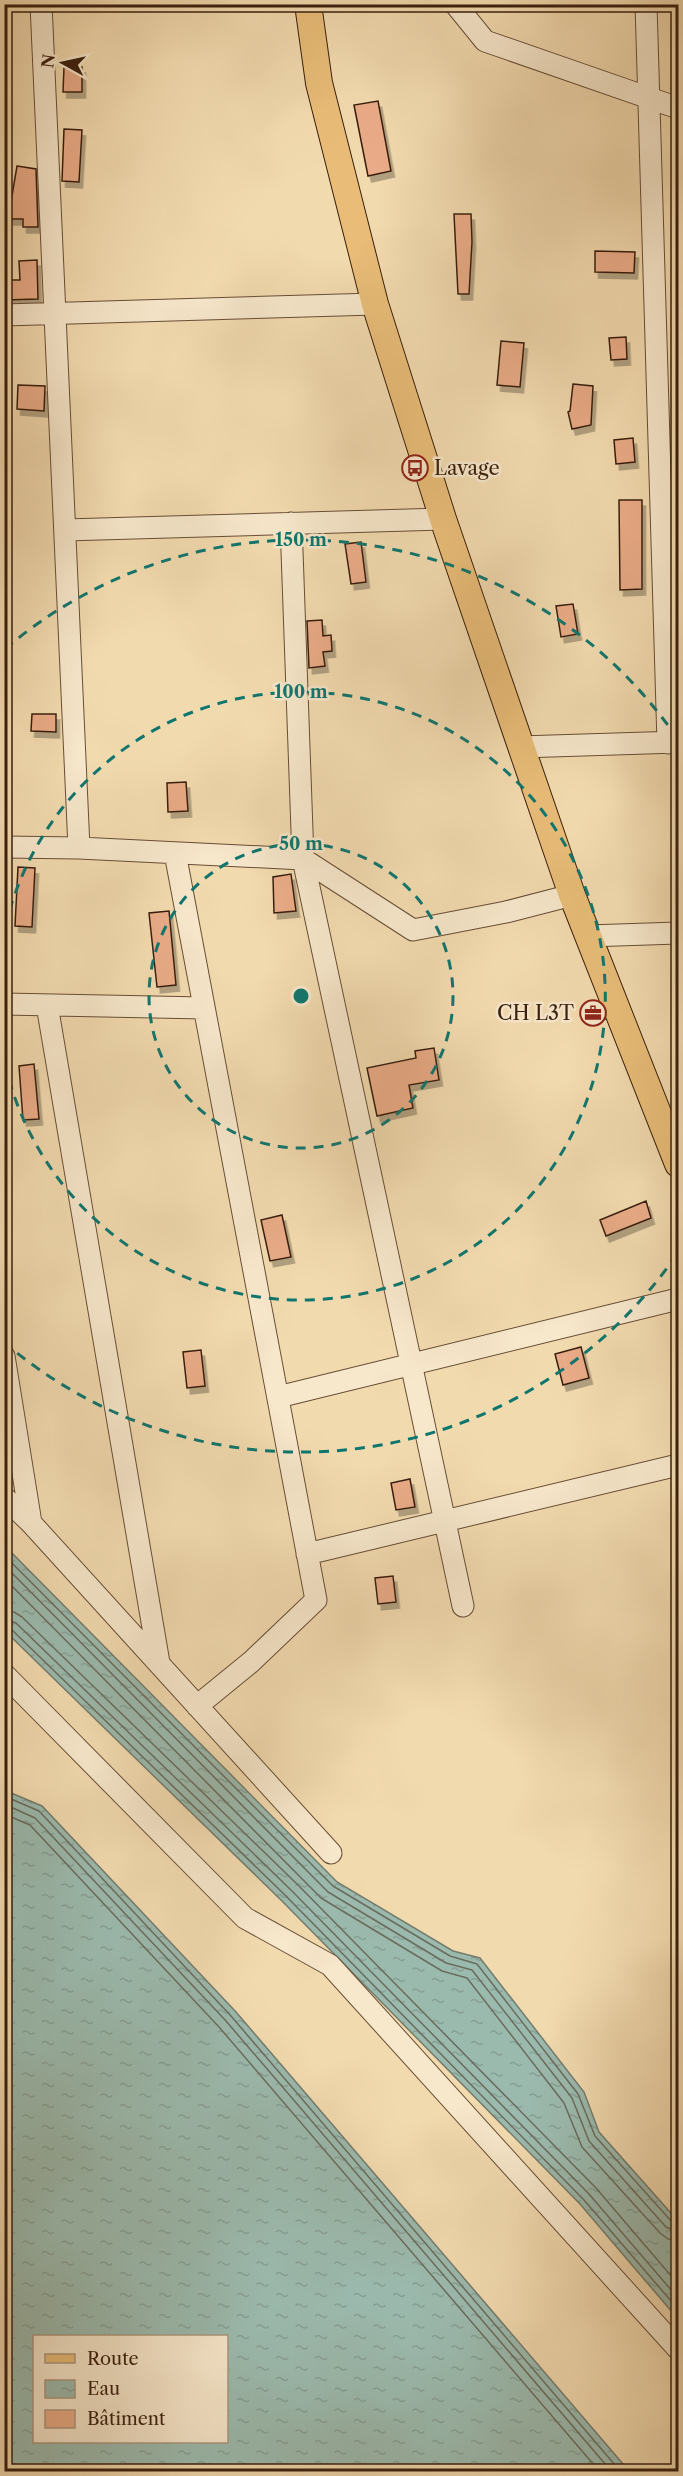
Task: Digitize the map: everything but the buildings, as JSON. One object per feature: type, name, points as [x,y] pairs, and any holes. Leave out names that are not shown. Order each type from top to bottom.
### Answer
[{"type":"main road","points":[[308,4],[319,83],[375,304],[443,519],[572,895],[670,1121],[678,1164]]},
{"type":"street","points":[[40,4],[79,848]]},
{"type":"street","points":[[455,4],[485,41],[678,108]]},
{"type":"street","points":[[520,747],[673,743],[646,4]]},
{"type":"street","points":[[4,315],[375,304]]},
{"type":"street","points":[[65,530],[443,519]]},
{"type":"street","points":[[291,524],[303,859],[463,1606]]},
{"type":"street","points":[[4,847],[79,848],[303,859],[413,930],[506,912],[572,895]]},
{"type":"street","points":[[175,853],[316,1600],[250,1662],[197,1706]]},
{"type":"street","points":[[588,936],[678,933]]},
{"type":"street","points":[[4,1004],[204,1008]]},
{"type":"street","points":[[47,1005],[159,1663]]},
{"type":"street","points":[[278,1397],[678,1299]]},
{"type":"street","points":[[4,1356],[32,1522]]},
{"type":"street","points":[[307,1554],[678,1465]]},
{"type":"street","points":[[4,1497],[32,1522],[331,1853]]},
{"type":"street","points":[[4,1674],[245,1918],[330,1965],[678,2349]]},
{"type":"water","points":[[5,1546],[337,1882],[453,1951],[480,1958],[584,2092],[599,2132],[678,2221],[678,2319],[580,2204],[282,1901],[5,1631]]},
{"type":"water","points":[[4,1790],[42,1806],[236,2012],[629,2471],[5,2471]]},
{"type":"place","name":"Lavage","points":[[415,468]]},
{"type":"place","name":"CH L3T","points":[[593,1013]]}]
